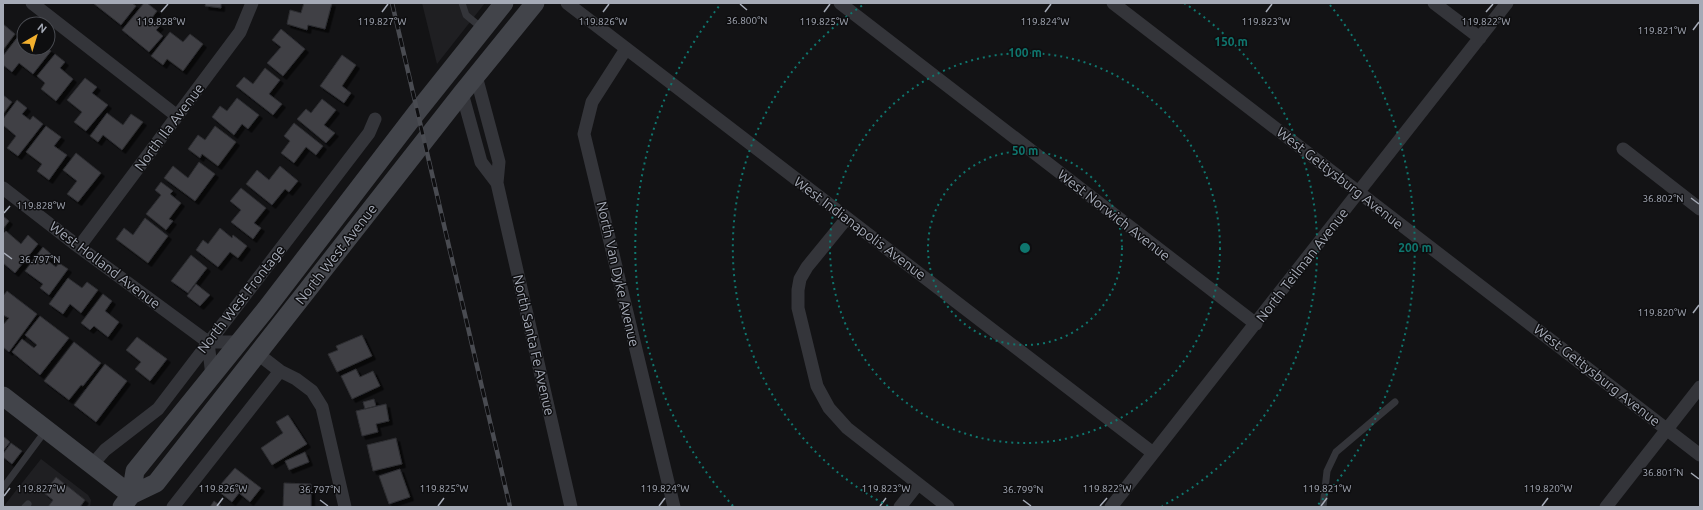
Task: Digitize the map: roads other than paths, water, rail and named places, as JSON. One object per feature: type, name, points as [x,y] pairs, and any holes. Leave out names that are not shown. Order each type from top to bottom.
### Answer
[{"type":"main road","name":"North West Avenue","points":[[126,501],[135,471],[240,341],[504,3]]},
{"type":"main road","name":"North West Avenue","points":[[126,501],[156,483],[534,3]]},
{"type":"main road","points":[[462,93],[462,80],[467,70],[484,47],[483,30]]},
{"type":"main road","points":[[240,341],[258,354]]},
{"type":"main road","points":[[3,396],[92,465],[126,501]]},
{"type":"street","points":[[32,3],[177,116]]},
{"type":"street","name":"North Ila Avenue","points":[[79,247],[240,32],[252,3]]},
{"type":"street","name":"West Indianapolis Avenue","points":[[567,3],[1153,453]]},
{"type":"street","name":"West Norwich Avenue","points":[[840,3],[1256,324]]},
{"type":"street","name":"West Gettysburg Avenue","points":[[1114,3],[1700,455]]},
{"type":"street","points":[[1434,3],[1480,38]]},
{"type":"street","name":"North Teilman Avenue","points":[[1117,505],[1153,453],[1507,3]]},
{"type":"street","name":"North Van Dyke Avenue","points":[[626,49],[592,102],[584,134],[674,507]]},
{"type":"street","name":"North Santa Fe Avenue","points":[[476,76],[499,162],[497,183],[571,507]]},
{"type":"street","name":"North Santa Fe Avenue","points":[[462,93],[481,162],[497,183]]},
{"type":"street","name":"North West Frontage","points":[[92,465],[105,450],[158,409],[369,133],[375,119]]},
{"type":"street","points":[[1623,149],[1700,209]]},
{"type":"street","name":"West Holland Avenue","points":[[3,188],[79,247],[208,342]]},
{"type":"street","points":[[847,218],[807,268],[800,279],[798,290],[798,308],[817,386],[829,408],[842,424],[948,507]]},
{"type":"street","points":[[212,376],[208,342],[240,341]]},
{"type":"street","points":[[258,354],[312,391],[322,407],[345,507]]},
{"type":"street","points":[[173,507],[280,370]]},
{"type":"street","points":[[1606,507],[1700,387]]},
{"type":"street","points":[[900,507],[918,484]]},
{"type":"lane","points":[[462,3],[466,16],[483,30]]},
{"type":"lane","points":[[1323,507],[1327,471],[1336,452],[1395,402]]},
{"type":"lane","points":[[3,488],[47,430]]},
{"type":"railway","points":[[392,3],[510,507]]}]
